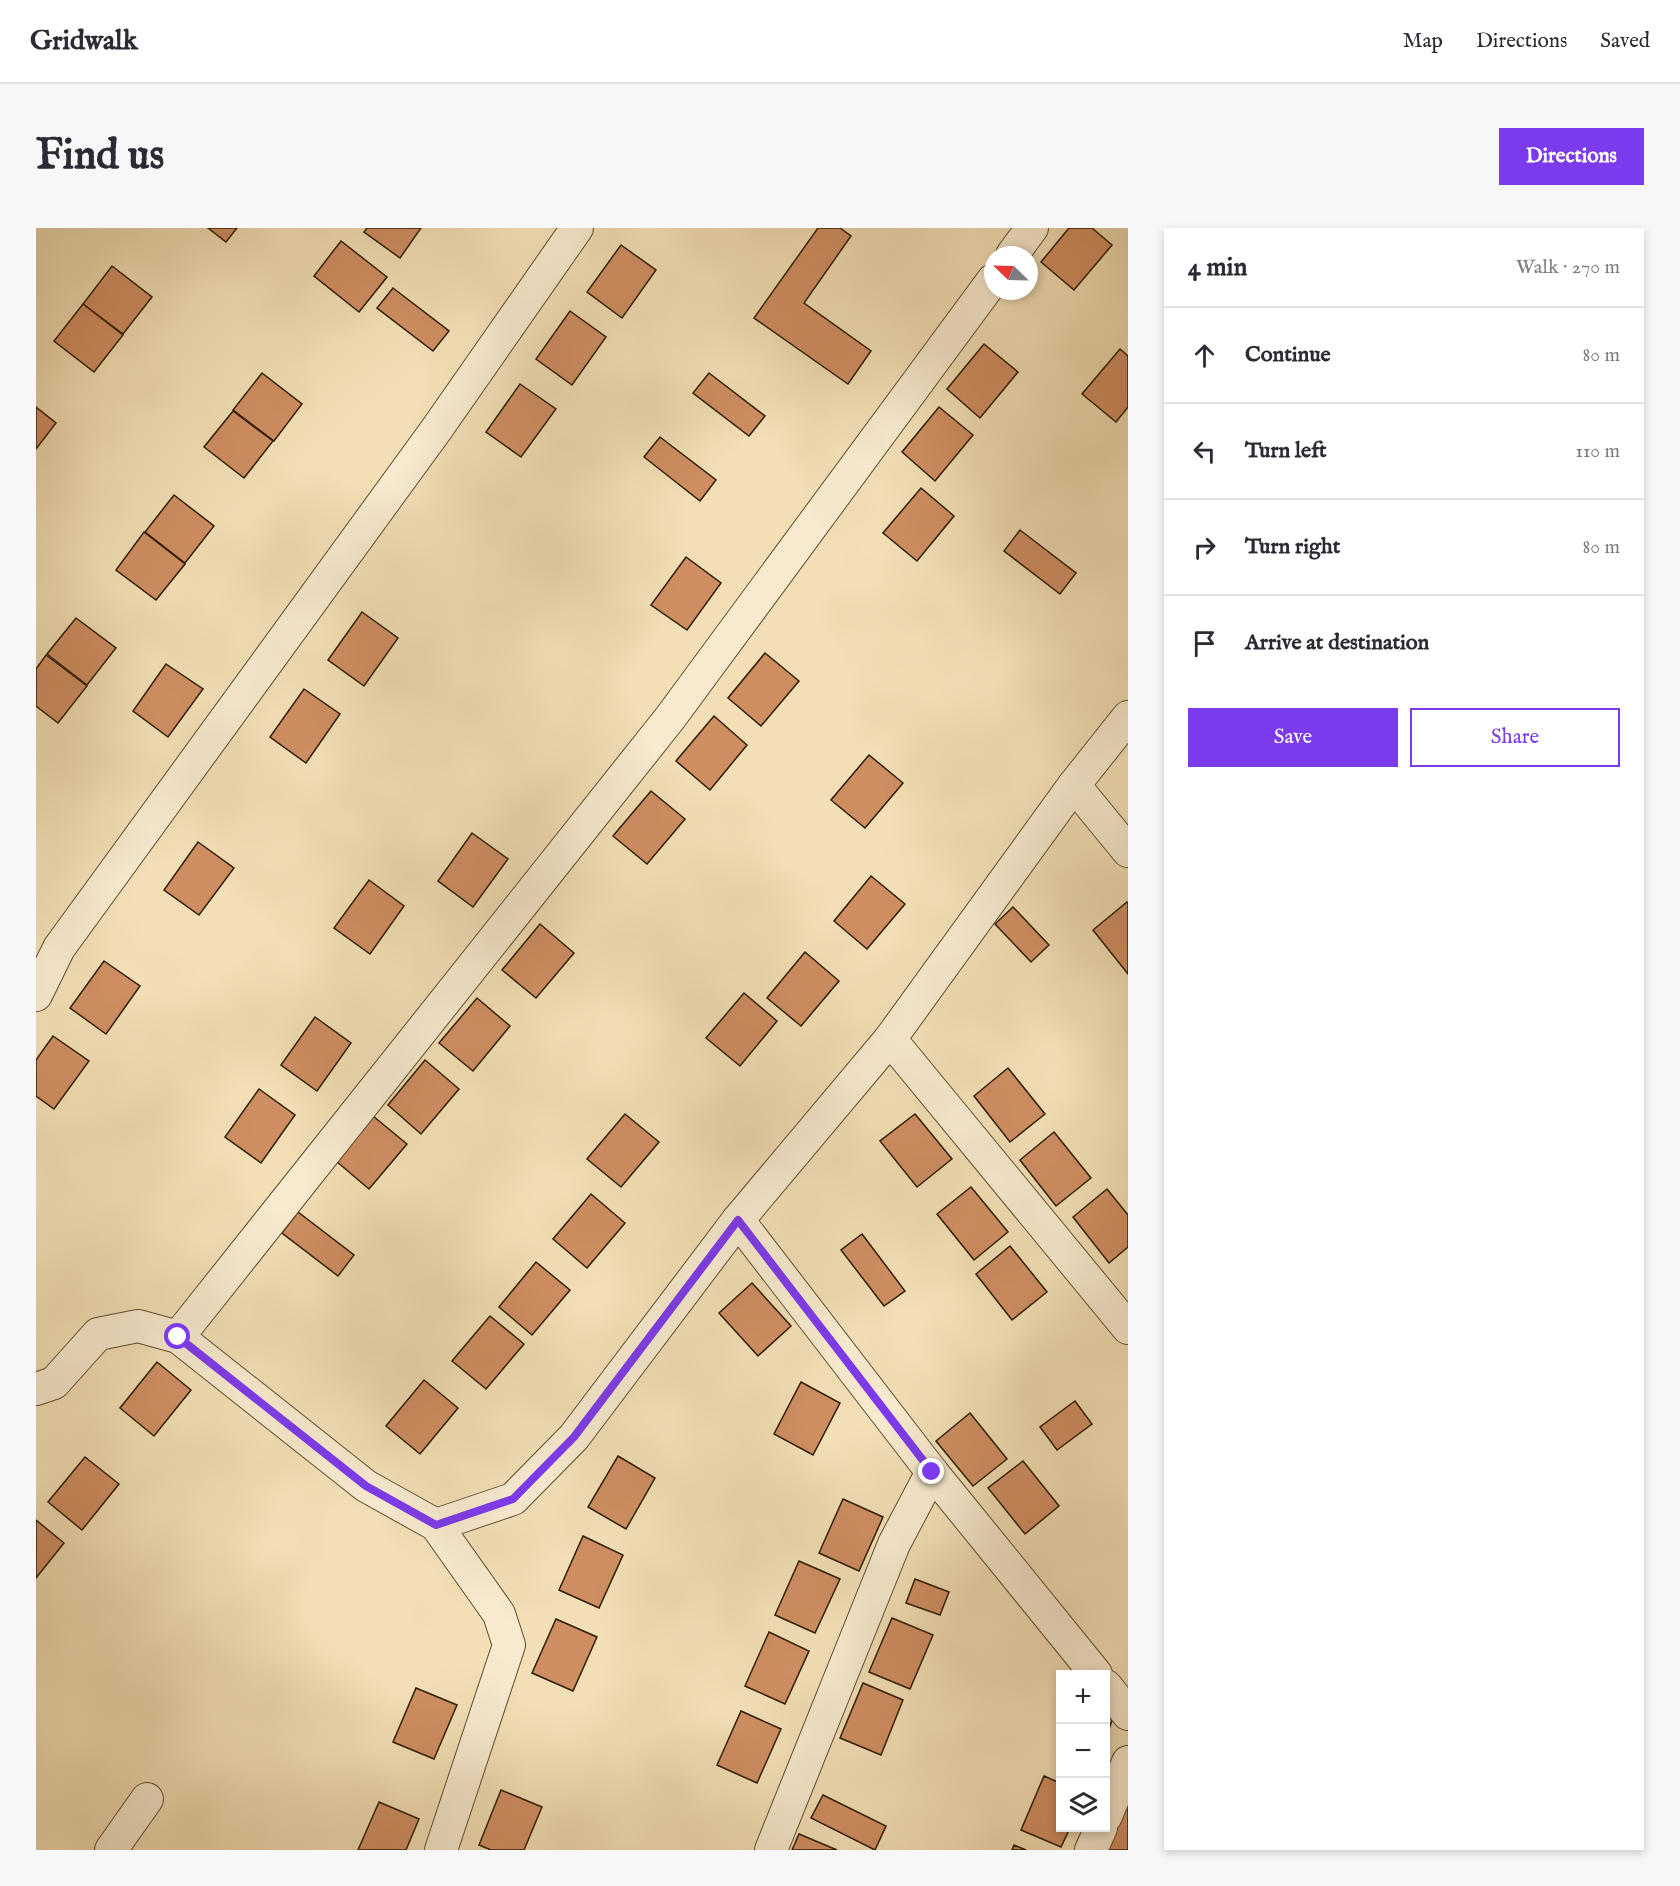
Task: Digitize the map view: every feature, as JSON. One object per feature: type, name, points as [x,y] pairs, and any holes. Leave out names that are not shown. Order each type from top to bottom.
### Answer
[{"type":"street","points":[[36,995],[59,948],[436,430],[577,228]]},
{"type":"street","points":[[1019,246],[1032,228]]},
{"type":"street","points":[[178,1337],[670,718],[984,292]]},
{"type":"street","points":[[436,1525],[513,1499],[574,1437],[738,1220],[890,1039],[1074,785],[1128,717]]},
{"type":"street","points":[[1074,785],[1128,851]]},
{"type":"street","points":[[890,1039],[1128,1328]]},
{"type":"street","points":[[738,1220],[932,1472],[1093,1670]]},
{"type":"street","points":[[36,1389],[54,1383],[98,1335],[138,1326],[178,1337],[366,1486],[436,1525],[499,1614],[509,1645],[441,1850]]},
{"type":"street","points":[[771,1850],[894,1544],[932,1472]]},
{"type":"street","points":[[1110,1691],[1128,1714]]},
{"type":"street","points":[[1110,1806],[1128,1762]]},
{"type":"street","points":[[111,1850],[147,1799]]},
{"type":"street","points":[[1092,1850],[1099,1832]]},
{"type":"building","points":[[208,228],[237,228],[226,242]]},
{"type":"building","points":[[367,228],[421,228],[400,258],[364,232]]},
{"type":"building","points":[[818,228],[840,228],[851,236],[804,303],[871,351],[848,384],[754,318]]},
{"type":"building","points":[[1069,228],[1092,228],[1112,245],[1074,290],[1041,262]]},
{"type":"building","points":[[341,241],[387,277],[359,312],[314,276]]},
{"type":"building","points":[[621,245],[656,270],[622,318],[587,292]]},
{"type":"building","points":[[112,266],[152,297],[123,334],[83,304]]},
{"type":"building","points":[[393,288],[449,331],[433,351],[377,308]]},
{"type":"building","points":[[83,304],[123,335],[94,372],[54,341]]},
{"type":"building","points":[[570,311],[606,337],[572,385],[536,359]]},
{"type":"building","points":[[984,344],[1018,372],[980,418],[947,389]]},
{"type":"building","points":[[1120,349],[1128,356],[1128,407],[1116,422],[1082,394]]},
{"type":"building","points":[[262,373],[302,404],[274,441],[233,410]]},
{"type":"building","points":[[709,373],[765,416],[749,436],[693,393]]},
{"type":"building","points":[[520,384],[556,409],[521,457],[486,432]]},
{"type":"building","points":[[36,407],[56,423],[36,449]]},
{"type":"building","points":[[939,407],[973,435],[935,481],[902,452]]},
{"type":"building","points":[[233,411],[273,441],[244,478],[204,447]]},
{"type":"building","points":[[660,437],[716,480],[700,501],[644,457]]},
{"type":"building","points":[[921,488],[954,516],[917,561],[883,533]]},
{"type":"building","points":[[174,495],[214,526],[185,563],[145,532]]},
{"type":"building","points":[[1020,530],[1076,573],[1060,594],[1004,551]]},
{"type":"building","points":[[144,532],[185,564],[156,600],[116,570]]},
{"type":"building","points":[[686,557],[721,583],[687,630],[651,605]]},
{"type":"building","points":[[362,612],[398,638],[364,686],[328,660]]},
{"type":"building","points":[[76,618],[116,648],[87,685],[47,654]]},
{"type":"building","points":[[765,653],[799,681],[761,726],[728,698]]},
{"type":"building","points":[[46,655],[87,686],[58,723],[36,706],[36,669]]},
{"type":"building","points":[[166,664],[203,689],[168,737],[133,711]]},
{"type":"building","points":[[304,689],[340,714],[306,763],[270,737]]},
{"type":"building","points":[[714,716],[747,745],[710,790],[676,761]]},
{"type":"building","points":[[869,755],[903,783],[865,828],[831,800]]},
{"type":"building","points":[[651,791],[685,819],[647,864],[613,836]]},
{"type":"building","points":[[472,833],[508,859],[473,907],[438,881]]},
{"type":"building","points":[[198,842],[234,868],[199,915],[164,890]]},
{"type":"building","points":[[871,876],[905,904],[867,949],[834,921]]},
{"type":"building","points":[[369,880],[404,906],[370,954],[334,928]]},
{"type":"building","points":[[1127,902],[1128,904],[1128,974],[1093,930]]},
{"type":"building","points":[[1013,907],[1049,945],[1031,962],[995,924]]},
{"type":"building","points":[[540,924],[574,953],[536,998],[502,970]]},
{"type":"building","points":[[805,952],[839,981],[801,1026],[767,998]]},
{"type":"building","points":[[104,961],[140,986],[106,1034],[70,1008]]},
{"type":"building","points":[[744,993],[777,1021],[740,1066],[706,1038]]},
{"type":"building","points":[[477,998],[510,1026],[473,1071],[439,1043]]},
{"type":"building","points":[[315,1017],[351,1043],[317,1091],[281,1065]]},
{"type":"building","points":[[53,1036],[89,1061],[54,1109],[36,1096],[36,1060]]},
{"type":"building","points":[[425,1060],[459,1089],[421,1134],[388,1105]]},
{"type":"building","points":[[1008,1068],[1045,1114],[1010,1142],[974,1096]]},
{"type":"building","points":[[259,1089],[295,1115],[261,1163],[225,1137]]},
{"type":"building","points":[[625,1114],[659,1142],[621,1187],[587,1159]]},
{"type":"building","points":[[915,1114],[952,1159],[917,1187],[880,1141]]},
{"type":"building","points":[[373,1116],[407,1144],[369,1189],[336,1161]]},
{"type":"building","points":[[1054,1132],[1091,1178],[1056,1206],[1020,1160]]},
{"type":"building","points":[[971,1187],[1008,1232],[974,1260],[937,1214]]},
{"type":"building","points":[[1107,1189],[1128,1215],[1128,1247],[1109,1263],[1073,1217]]},
{"type":"building","points":[[591,1194],[625,1223],[587,1268],[553,1239]]},
{"type":"building","points":[[298,1212],[354,1255],[338,1276],[282,1233]]},
{"type":"building","points":[[862,1234],[905,1291],[884,1306],[841,1250]]},
{"type":"building","points":[[1010,1246],[1047,1292],[1012,1320],[976,1274]]},
{"type":"building","points":[[536,1262],[570,1290],[532,1335],[499,1307]]},
{"type":"building","points":[[752,1283],[791,1326],[758,1356],[719,1313]]},
{"type":"building","points":[[490,1316],[524,1344],[486,1389],[452,1361]]},
{"type":"building","points":[[157,1362],[191,1390],[154,1436],[120,1408]]},
{"type":"building","points":[[424,1380],[458,1408],[420,1454],[386,1426]]},
{"type":"building","points":[[801,1382],[840,1403],[813,1455],[774,1434]]},
{"type":"building","points":[[1075,1401],[1092,1424],[1057,1450],[1040,1427]]},
{"type":"building","points":[[970,1413],[1007,1459],[973,1486],[936,1441]]},
{"type":"building","points":[[618,1456],[655,1478],[626,1529],[588,1507]]},
{"type":"building","points":[[85,1457],[119,1484],[82,1530],[48,1502]]},
{"type":"building","points":[[1023,1461],[1059,1506],[1025,1534],[988,1488]]},
{"type":"building","points":[[843,1499],[883,1517],[859,1571],[819,1553]]},
{"type":"building","points":[[36,1520],[64,1543],[36,1578]]},
{"type":"building","points":[[583,1536],[623,1555],[599,1608],[559,1590]]},
{"type":"building","points":[[799,1561],[840,1579],[815,1633],[775,1615]]},
{"type":"building","points":[[915,1579],[949,1592],[940,1615],[906,1603]]},
{"type":"building","points":[[892,1618],[933,1635],[910,1689],[869,1672]]},
{"type":"building","points":[[556,1619],[597,1637],[573,1691],[532,1673]]},
{"type":"building","points":[[769,1632],[809,1651],[785,1704],[745,1686]]},
{"type":"building","points":[[863,1683],[903,1700],[881,1755],[840,1738]]},
{"type":"building","points":[[416,1688],[457,1705],[434,1759],[393,1742]]},
{"type":"building","points":[[741,1711],[781,1729],[757,1783],[717,1765]]},
{"type":"building","points":[[1044,1776],[1056,1781],[1056,1832],[1068,1832],[1061,1847],[1021,1830]]},
{"type":"building","points":[[501,1790],[542,1807],[524,1850],[491,1850],[479,1845]]},
{"type":"building","points":[[823,1795],[886,1826],[875,1850],[811,1818]]},
{"type":"building","points":[[379,1802],[419,1819],[406,1850],[358,1850]]},
{"type":"building","points":[[1125,1804],[1128,1805],[1128,1850],[1106,1850]]},
{"type":"building","points":[[799,1834],[837,1850],[792,1850]]},
{"type":"building","points":[[1014,1845],[1026,1850],[1012,1850]]},
{"type":"route","points":[[178,1337],[366,1486],[436,1525],[513,1499],[574,1437],[738,1220],[932,1472]]}]
